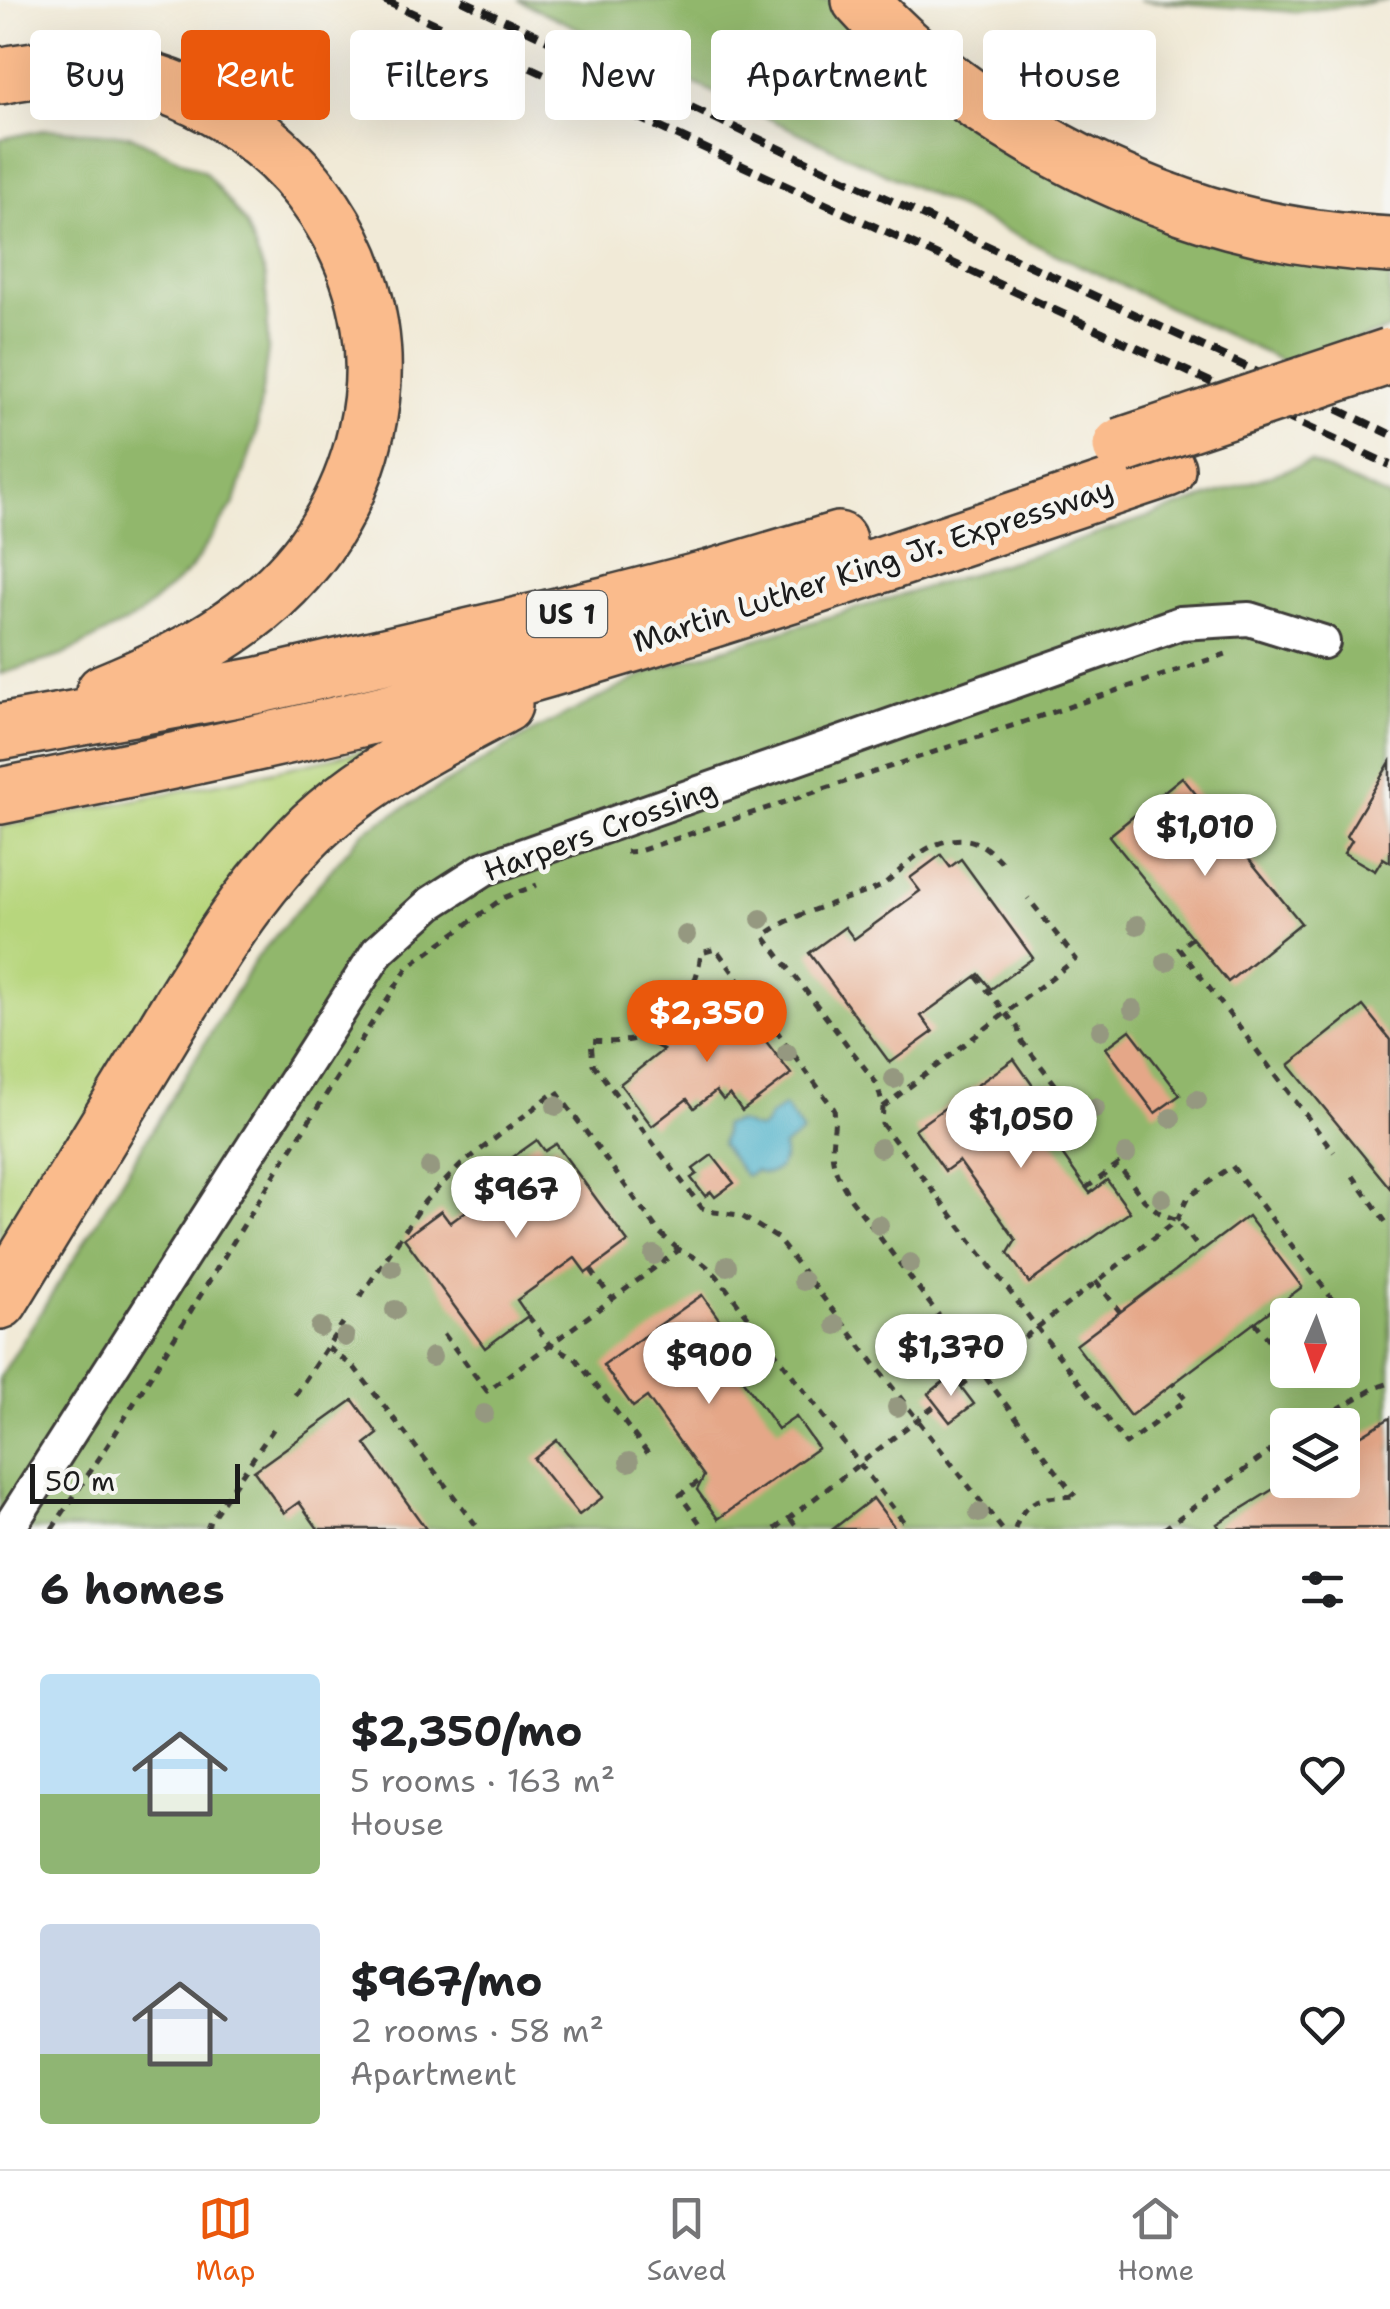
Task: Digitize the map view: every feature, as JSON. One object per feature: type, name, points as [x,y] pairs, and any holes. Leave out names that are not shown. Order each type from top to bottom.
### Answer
[{"type":"highway","points":[[860,0],[951,82],[1027,133],[1088,166],[1229,220],[1315,238],[1390,245]]},
{"type":"highway","points":[[0,76],[66,68],[125,73],[182,91],[236,120],[260,138],[305,184],[339,235],[363,295],[372,355],[369,416],[354,474],[324,532],[283,584],[233,627],[175,661],[0,729]]},
{"type":"highway","name":"Martin Luther King Jr. Expressway","points":[[0,796],[327,727],[484,687],[794,593],[1390,356]]},
{"type":"highway","name":"Martin Luther King Jr. Expressway","points":[[0,729],[260,685],[609,604],[1144,457],[1390,394]]},
{"type":"highway","points":[[0,1301],[216,946],[286,855],[348,798],[385,771],[427,745],[616,648]]},
{"type":"street","name":"Harpers Crossing","points":[[8,1529],[378,951],[431,904],[484,869],[1180,623],[1248,619],[1323,642]]},
{"type":"path","points":[[618,853],[639,851],[1226,654]]},
{"type":"path","points":[[1001,862],[986,846],[967,840],[947,841],[922,851],[882,886],[779,924],[764,936],[876,1084],[883,1107],[882,1124],[1126,1444],[1186,1400],[1172,1384]]},
{"type":"path","points":[[52,1529],[408,967],[503,898],[550,880]]},
{"type":"path","points":[[883,1107],[1076,959],[1028,898]]},
{"type":"path","points":[[1192,938],[1179,948],[1334,1152]]},
{"type":"path","points":[[1002,1529],[777,1238],[740,1215],[702,1208],[593,1064],[591,1041],[636,1039],[675,1012],[689,996],[701,953],[716,949],[834,1109],[832,1151],[836,1172],[851,1199],[1075,1496],[1041,1498],[1029,1505],[1015,1529]]},
{"type":"path","points":[[976,976],[1086,1124]]},
{"type":"path","points":[[360,1297],[426,1201],[461,1165],[556,1090],[660,1233],[679,1250],[700,1259],[717,1276],[909,1529]]},
{"type":"path","points":[[1086,1188],[1118,1164],[1144,1200],[1176,1220],[1201,1251]]},
{"type":"path","points":[[960,1386],[1176,1220],[1188,1197],[1232,1166],[1331,1298]]},
{"type":"path","points":[[1354,1176],[1390,1228]]},
{"type":"path","points":[[444,1334],[487,1391],[679,1250]]},
{"type":"path","points":[[591,1270],[612,1299]]},
{"type":"path","points":[[1096,1281],[1120,1312]]},
{"type":"path","points":[[528,1316],[550,1344],[576,1359],[650,1456]]},
{"type":"path","points":[[1255,1322],[1270,1342]]},
{"type":"path","points":[[296,1395],[342,1323]]},
{"type":"path","points":[[328,1348],[354,1368],[479,1529]]},
{"type":"path","points":[[1340,1408],[1390,1383]]},
{"type":"path","points":[[775,1529],[936,1405]]},
{"type":"path","points":[[206,1529],[276,1425]]},
{"type":"path","points":[[1164,1529],[1270,1451]]},
{"type":"path","points":[[698,1482],[680,1496],[704,1529]]},
{"type":"path","points":[[790,1518],[798,1529]]},
{"type":"green space","points":[[518,0],[835,0],[868,30],[711,30],[711,91],[691,82],[691,30],[581,30]]},
{"type":"green space","points":[[1139,0],[1390,0],[1296,12]]},
{"type":"green space","points":[[963,105],[983,112],[983,120],[1003,120],[1390,264],[1390,329],[1288,364],[772,120],[963,120]]},
{"type":"green space","points":[[48,129],[129,135],[205,172],[245,223],[266,277],[268,350],[256,434],[235,502],[190,570],[138,616],[61,656],[0,674],[0,139]]},
{"type":"green space","points":[[1310,462],[1390,498],[1390,1529],[0,1529],[0,1377],[255,960],[363,832],[532,732],[654,670],[1065,545]]},
{"type":"green space","points":[[407,741],[392,750],[0,1268],[0,827]]},
{"type":"water","points":[[784,1106],[803,1132],[783,1147],[778,1169],[745,1176],[721,1144],[723,1125],[737,1122],[757,1129],[764,1127],[769,1117]]},
{"type":"building","points":[[1390,762],[1390,862],[1383,858],[1375,871],[1344,853],[1352,840],[1346,836]]},
{"type":"building","points":[[1182,777],[1301,923],[1228,982],[1109,836]]},
{"type":"building","points":[[941,855],[950,867],[961,859],[1033,958],[991,989],[979,974],[921,1016],[933,1032],[890,1063],[809,953],[845,927],[854,939],[920,891],[910,878]]},
{"type":"building","points":[[732,997],[791,1074],[742,1111],[730,1094],[723,1100],[716,1091],[694,1108],[687,1099],[652,1126],[620,1084],[663,1050],[654,1045],[689,1018],[695,1026]]},
{"type":"building","points":[[1363,1006],[1390,1040],[1390,1188],[1289,1065]]},
{"type":"building","points":[[1130,1030],[1180,1095],[1155,1113],[1106,1048]]},
{"type":"building","points":[[1014,1059],[1038,1093],[1025,1102],[1086,1188],[1090,1193],[1107,1180],[1130,1212],[1029,1283],[1008,1253],[1016,1240],[959,1161],[945,1171],[915,1129]]},
{"type":"building","points":[[537,1140],[545,1151],[556,1144],[628,1242],[586,1273],[575,1258],[517,1300],[528,1316],[485,1348],[404,1238],[441,1211],[450,1223],[515,1175],[506,1162]]},
{"type":"building","points":[[712,1155],[734,1183],[715,1197],[711,1192],[705,1196],[691,1178],[697,1174],[693,1169]]},
{"type":"building","points":[[1248,1216],[1302,1287],[1287,1298],[1270,1298],[1270,1311],[1130,1416],[1076,1345]]},
{"type":"building","points":[[702,1295],[726,1329],[713,1339],[778,1429],[796,1417],[818,1448],[718,1519],[697,1490],[704,1476],[647,1397],[633,1407],[603,1365]]},
{"type":"building","points":[[952,1375],[974,1404],[950,1422],[928,1394]]},
{"type":"building","points":[[353,1400],[378,1434],[365,1444],[426,1529],[318,1529],[299,1502],[284,1513],[254,1471]]},
{"type":"building","points":[[1390,1418],[1390,1528],[1220,1529],[1217,1524],[1270,1491],[1270,1498],[1360,1498],[1360,1436]]},
{"type":"building","points":[[557,1440],[603,1497],[579,1515],[534,1459]]},
{"type":"building","points":[[873,1498],[896,1529],[833,1529]]},
{"type":"railway","points":[[384,0],[1390,465]]},
{"type":"railway","points":[[462,0],[1390,434]]}]
